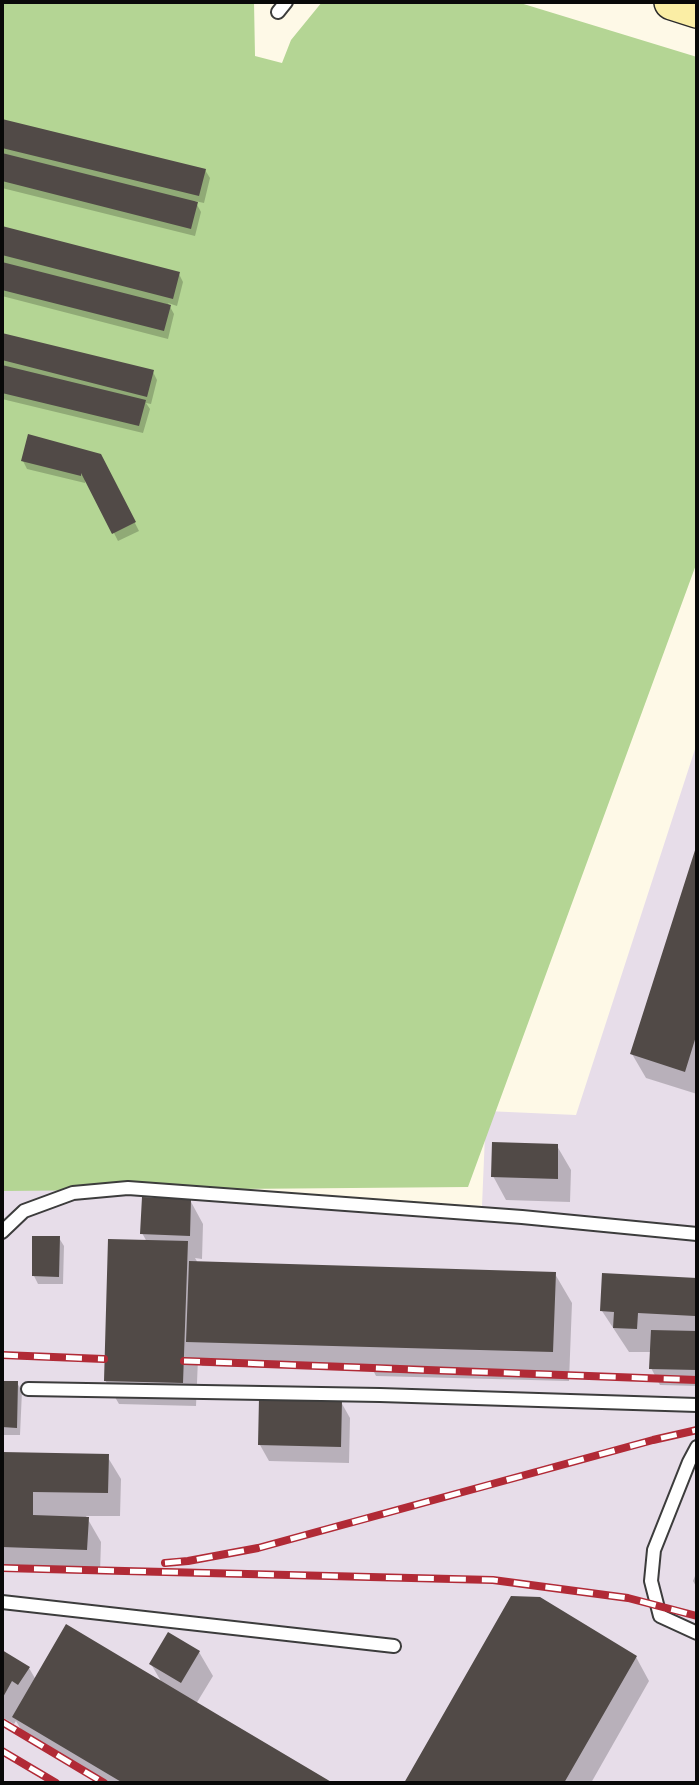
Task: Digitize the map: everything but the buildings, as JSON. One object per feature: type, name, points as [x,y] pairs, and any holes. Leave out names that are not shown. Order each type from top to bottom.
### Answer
[{"type":"street","points":[[672,2],[697,10]]},
{"type":"lane","points":[[277,2],[278,12],[286,2]]},
{"type":"lane","points":[[2,1232],[24,1211],[73,1193],[128,1188],[522,1217],[697,1234]]},
{"type":"lane","points":[[28,1389],[697,1405]]},
{"type":"lane","points":[[697,1447],[654,1550],[651,1581],[660,1616],[697,1633]]},
{"type":"lane","points":[[2,1602],[394,1646]]},
{"type":"shaded area","points":[[697,743],[697,1783],[2,1783],[2,1181],[482,1206],[486,1111],[576,1115]]},
{"type":"green space","points":[[2,2],[254,2],[255,56],[282,63],[291,40],[322,2],[517,2],[697,57],[697,562],[468,1187],[2,1191]]},
{"type":"railway","points":[[2,1355],[104,1359]]},
{"type":"railway","points":[[184,1361],[697,1380]]},
{"type":"railway","points":[[165,1563],[258,1548],[697,1430]]},
{"type":"railway","points":[[2,1568],[493,1580],[628,1598],[697,1616]]},
{"type":"railway","points":[[2,1722],[104,1783]]},
{"type":"railway","points":[[2,1751],[56,1783]]}]
